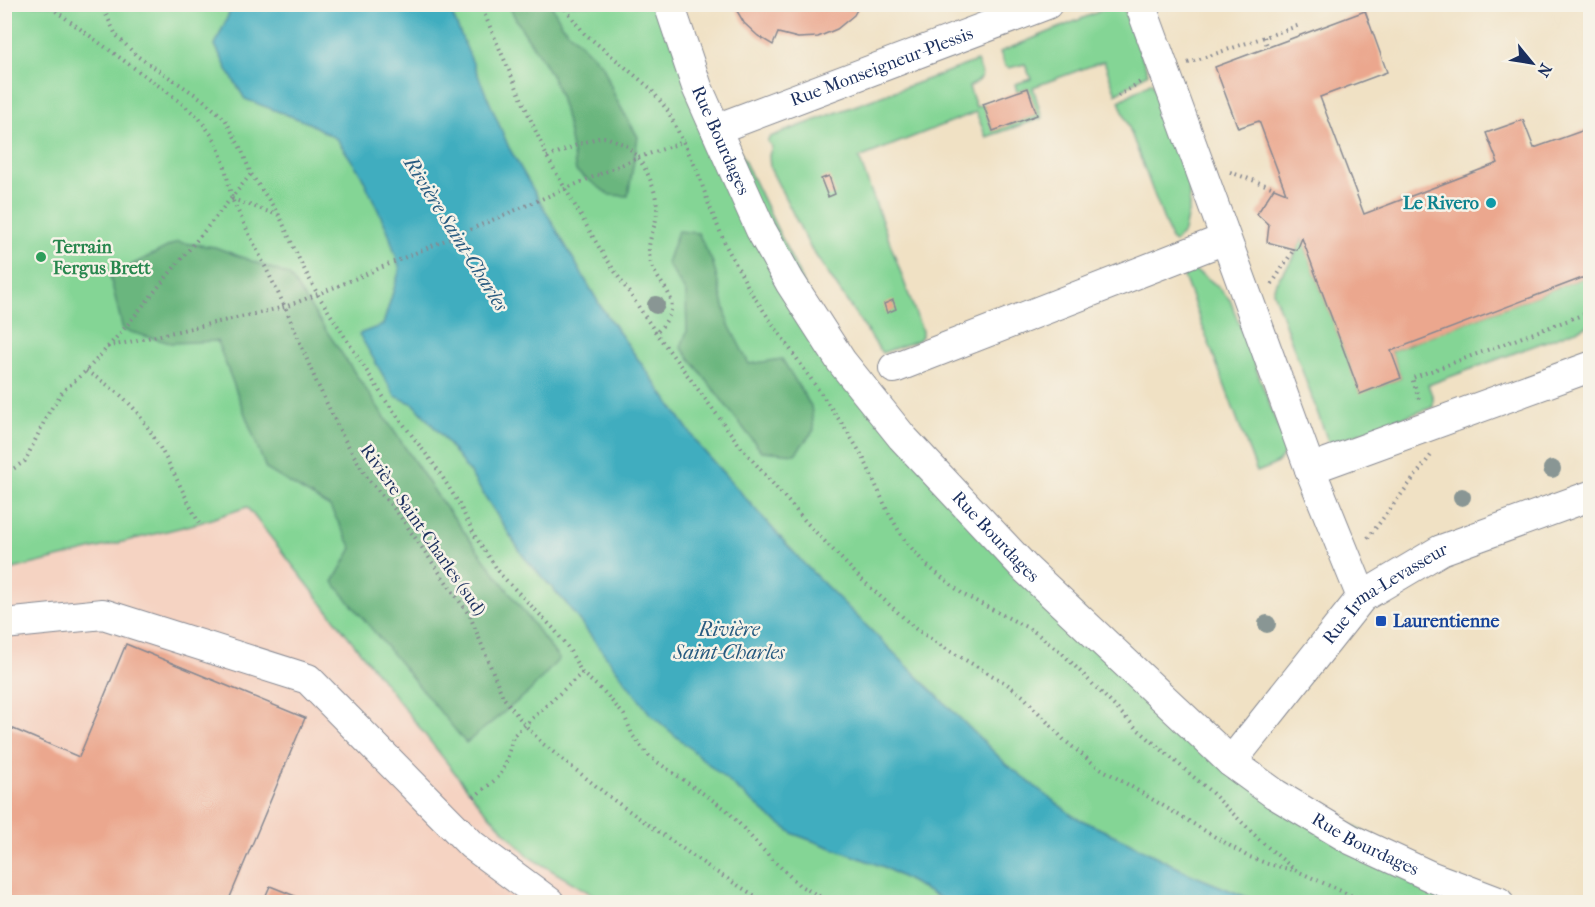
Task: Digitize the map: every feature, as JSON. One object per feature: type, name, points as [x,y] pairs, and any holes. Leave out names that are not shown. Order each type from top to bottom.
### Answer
[{"type":"street","name":"Rue Bourdages","points":[[669,4],[697,87],[761,230],[790,282],[841,361],[902,437],[1026,569],[1231,762],[1275,794],[1350,839],[1432,877],[1498,903]]},
{"type":"street","name":"Rue Monseigneur-Plessis","points":[[716,129],[1047,4]]},
{"type":"street","points":[[1140,4],[1310,469],[1362,597]]},
{"type":"street","points":[[894,368],[1226,239]]},
{"type":"street","points":[[1310,469],[1590,367]]},
{"type":"street","name":"Rue Irma-Levasseur","points":[[1231,762],[1362,597],[1441,550],[1590,496]]},
{"type":"street","points":[[4,624],[103,614],[308,679],[472,845],[549,903]]},
{"type":"path","name":"Rivière Saint-Charles (sud)","points":[[46,4],[174,97],[199,118],[215,141],[224,163],[232,199],[285,307],[316,381],[343,437],[368,479],[397,512],[470,616],[503,697],[524,724],[543,744],[615,801],[713,870],[765,903]]},
{"type":"path","points":[[101,4],[116,35],[137,56],[202,99],[225,119],[251,174],[279,215],[318,295],[386,401],[438,470],[475,536],[501,575],[554,629],[569,649],[582,673],[604,692],[624,715],[633,736],[650,757],[727,810],[760,848],[799,885],[830,903]]},
{"type":"path","points":[[480,4],[547,157],[600,249],[656,333],[741,447],[807,523],[861,579],[916,629],[1023,696],[1064,740],[1095,765],[1247,856],[1295,870],[1365,903]]},
{"type":"path","points":[[107,347],[285,307],[318,295],[637,158],[685,141],[657,94],[584,33],[562,4]]},
{"type":"path","points":[[1118,96],[1148,77],[1300,25]]},
{"type":"path","points":[[1264,37],[1268,48]]},
{"type":"path","points":[[547,157],[603,137],[627,145],[637,158],[650,179],[657,210],[649,243],[649,255],[672,302],[672,311],[668,320],[656,333]]},
{"type":"path","points":[[4,476],[24,461],[49,412],[63,391],[86,371],[107,347],[251,174]]},
{"type":"path","points":[[232,199],[279,215]]},
{"type":"path","points":[[1270,287],[1294,249]]},
{"type":"path","points":[[1409,403],[1420,399],[1412,378],[1590,312]]},
{"type":"path","points":[[86,371],[108,385],[135,410],[152,434],[199,523]]},
{"type":"path","points":[[1366,541],[1433,453]]},
{"type":"path","points":[[474,798],[500,776],[513,736],[582,673]]},
{"type":"shaded area","points":[[247,507],[480,805],[529,857],[605,902],[5,902],[4,571],[199,523]]},
{"type":"green space","points":[[4,5],[233,5],[215,45],[245,99],[309,123],[337,139],[361,174],[388,231],[400,269],[383,325],[360,334],[395,396],[414,404],[443,437],[470,473],[524,557],[566,603],[651,714],[769,816],[794,834],[884,867],[947,902],[605,902],[529,857],[480,805],[247,507],[199,523],[5,571]]},
{"type":"green space","points":[[448,5],[669,5],[841,361],[1231,762],[1498,902],[1258,902],[1190,874],[1073,816],[1005,763],[805,565],[701,448],[601,307],[509,148]]},
{"type":"green space","points":[[509,5],[551,5],[563,26],[603,66],[616,99],[638,137],[628,196],[610,195],[576,171],[559,93],[547,68]]},
{"type":"green space","points":[[1115,5],[1124,9],[1148,73],[1116,94],[1104,61],[1033,87],[1042,118],[986,137],[976,112],[859,158],[922,331],[919,340],[882,353],[810,247],[770,168],[769,155],[772,147],[767,141],[770,137],[977,61],[981,77],[978,82],[969,87],[976,107],[983,104],[993,131],[1037,115],[1028,88],[1017,92],[1015,84],[1031,79],[1025,64],[1009,68],[1005,66],[1000,52]]},
{"type":"green space","points":[[1152,82],[1189,180],[1189,208],[1184,231],[1175,242],[1171,239],[1119,101]]},
{"type":"green space","points":[[678,231],[698,233],[713,263],[729,325],[749,364],[782,359],[811,406],[814,430],[795,454],[761,451],[681,347],[687,331],[686,293],[667,263]]},
{"type":"green space","points":[[1302,238],[1360,393],[1401,378],[1391,351],[1590,275],[1590,325],[1428,385],[1433,398],[1433,407],[1329,444],[1273,291],[1276,282],[1293,259]]},
{"type":"green space","points":[[177,242],[215,247],[289,275],[439,498],[559,659],[530,691],[466,743],[333,582],[352,548],[330,507],[266,469],[217,341],[171,343],[123,330],[110,276]]},
{"type":"green space","points":[[1184,268],[1204,276],[1230,300],[1285,445],[1283,456],[1272,466],[1257,472],[1183,274]]},
{"type":"water","name":"Rivière Saint-Charles","points":[[233,5],[448,5],[509,148],[601,307],[701,448],[805,565],[1005,763],[1073,816],[1190,874],[1258,902],[947,902],[884,867],[794,834],[769,816],[650,714],[566,603],[524,557],[470,473],[443,437],[414,404],[395,396],[359,334],[383,325],[400,269],[388,231],[361,174],[337,139],[309,123],[245,99],[215,45]]},
{"type":"building","points":[[733,4],[860,4],[854,15],[837,29],[818,37],[798,38],[778,33],[773,45],[758,36],[744,23]]},
{"type":"building","name":"Le Rivero","points":[[1365,11],[1387,72],[1320,97],[1364,214],[1498,163],[1486,133],[1523,120],[1534,148],[1590,128],[1590,275],[1391,351],[1401,378],[1360,394],[1302,238],[1297,250],[1267,242],[1269,225],[1257,214],[1274,188],[1286,193],[1259,121],[1238,128],[1215,67]]},
{"type":"building","points":[[1028,88],[1037,115],[993,131],[983,104]]},
{"type":"building","points":[[829,176],[835,194],[828,197],[821,179]]},
{"type":"building","points":[[893,300],[896,309],[887,313],[884,304]]},
{"type":"building","points":[[126,644],[305,718],[228,902],[4,902],[4,725],[79,757]]},
{"type":"building","points":[[270,886],[310,902],[263,902]]},
{"type":"place","name":"Le Rivero","points":[[1491,203]]},
{"type":"place","name":"Terrain Fergus Brett","points":[[41,257]]},
{"type":"place","name":"Laurentienne","points":[[1381,621]]}]
